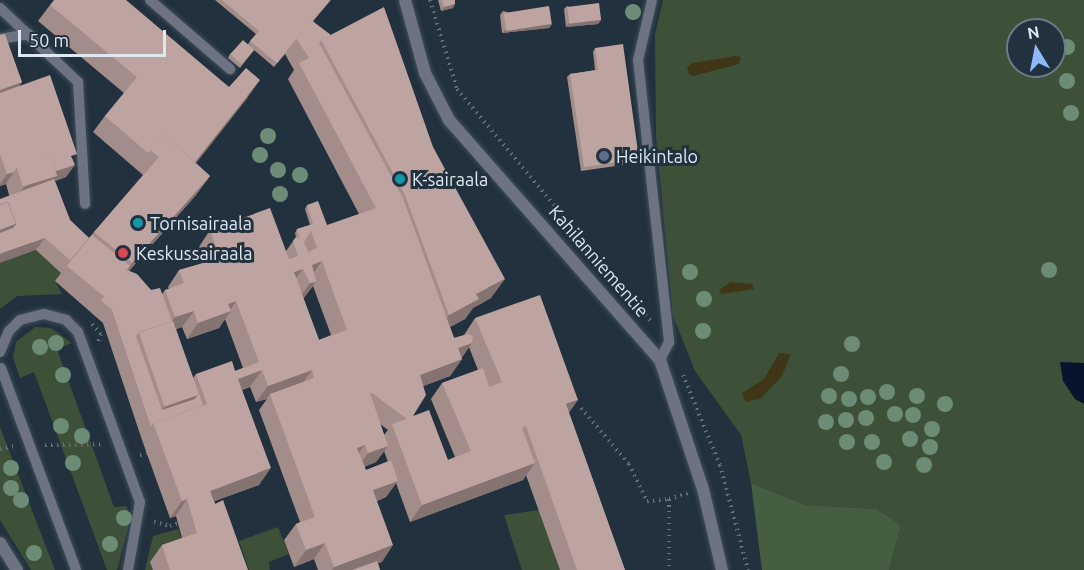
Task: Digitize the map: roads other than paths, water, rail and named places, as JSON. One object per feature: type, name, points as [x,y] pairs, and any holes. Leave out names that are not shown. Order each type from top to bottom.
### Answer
[{"type":"street","name":"Kahilanniementie","points":[[405,0],[424,74],[449,120],[660,360],[703,489],[722,570]]},
{"type":"street","points":[[0,543],[17,570]]},
{"type":"lane","points":[[150,0],[230,69]]},
{"type":"lane","points":[[652,0],[638,60],[669,342],[660,360]]},
{"type":"lane","points":[[0,8],[78,82],[85,204]]},
{"type":"lane","points":[[0,39],[29,34]]},
{"type":"lane","points":[[76,570],[0,368],[0,353],[9,331],[20,320],[44,314],[66,320],[78,332],[122,445],[140,502],[128,570]]},
{"type":"water","points":[[1060,362],[1084,363],[1084,404],[1075,399],[1063,381]]},
{"type":"place","name":"Heikintalo","points":[[604,156]]},
{"type":"place","name":"K-sairaala","points":[[400,179]]},
{"type":"place","name":"Tornisairaala","points":[[138,223]]},
{"type":"place","name":"Keskussairaala","points":[[123,253]]}]
